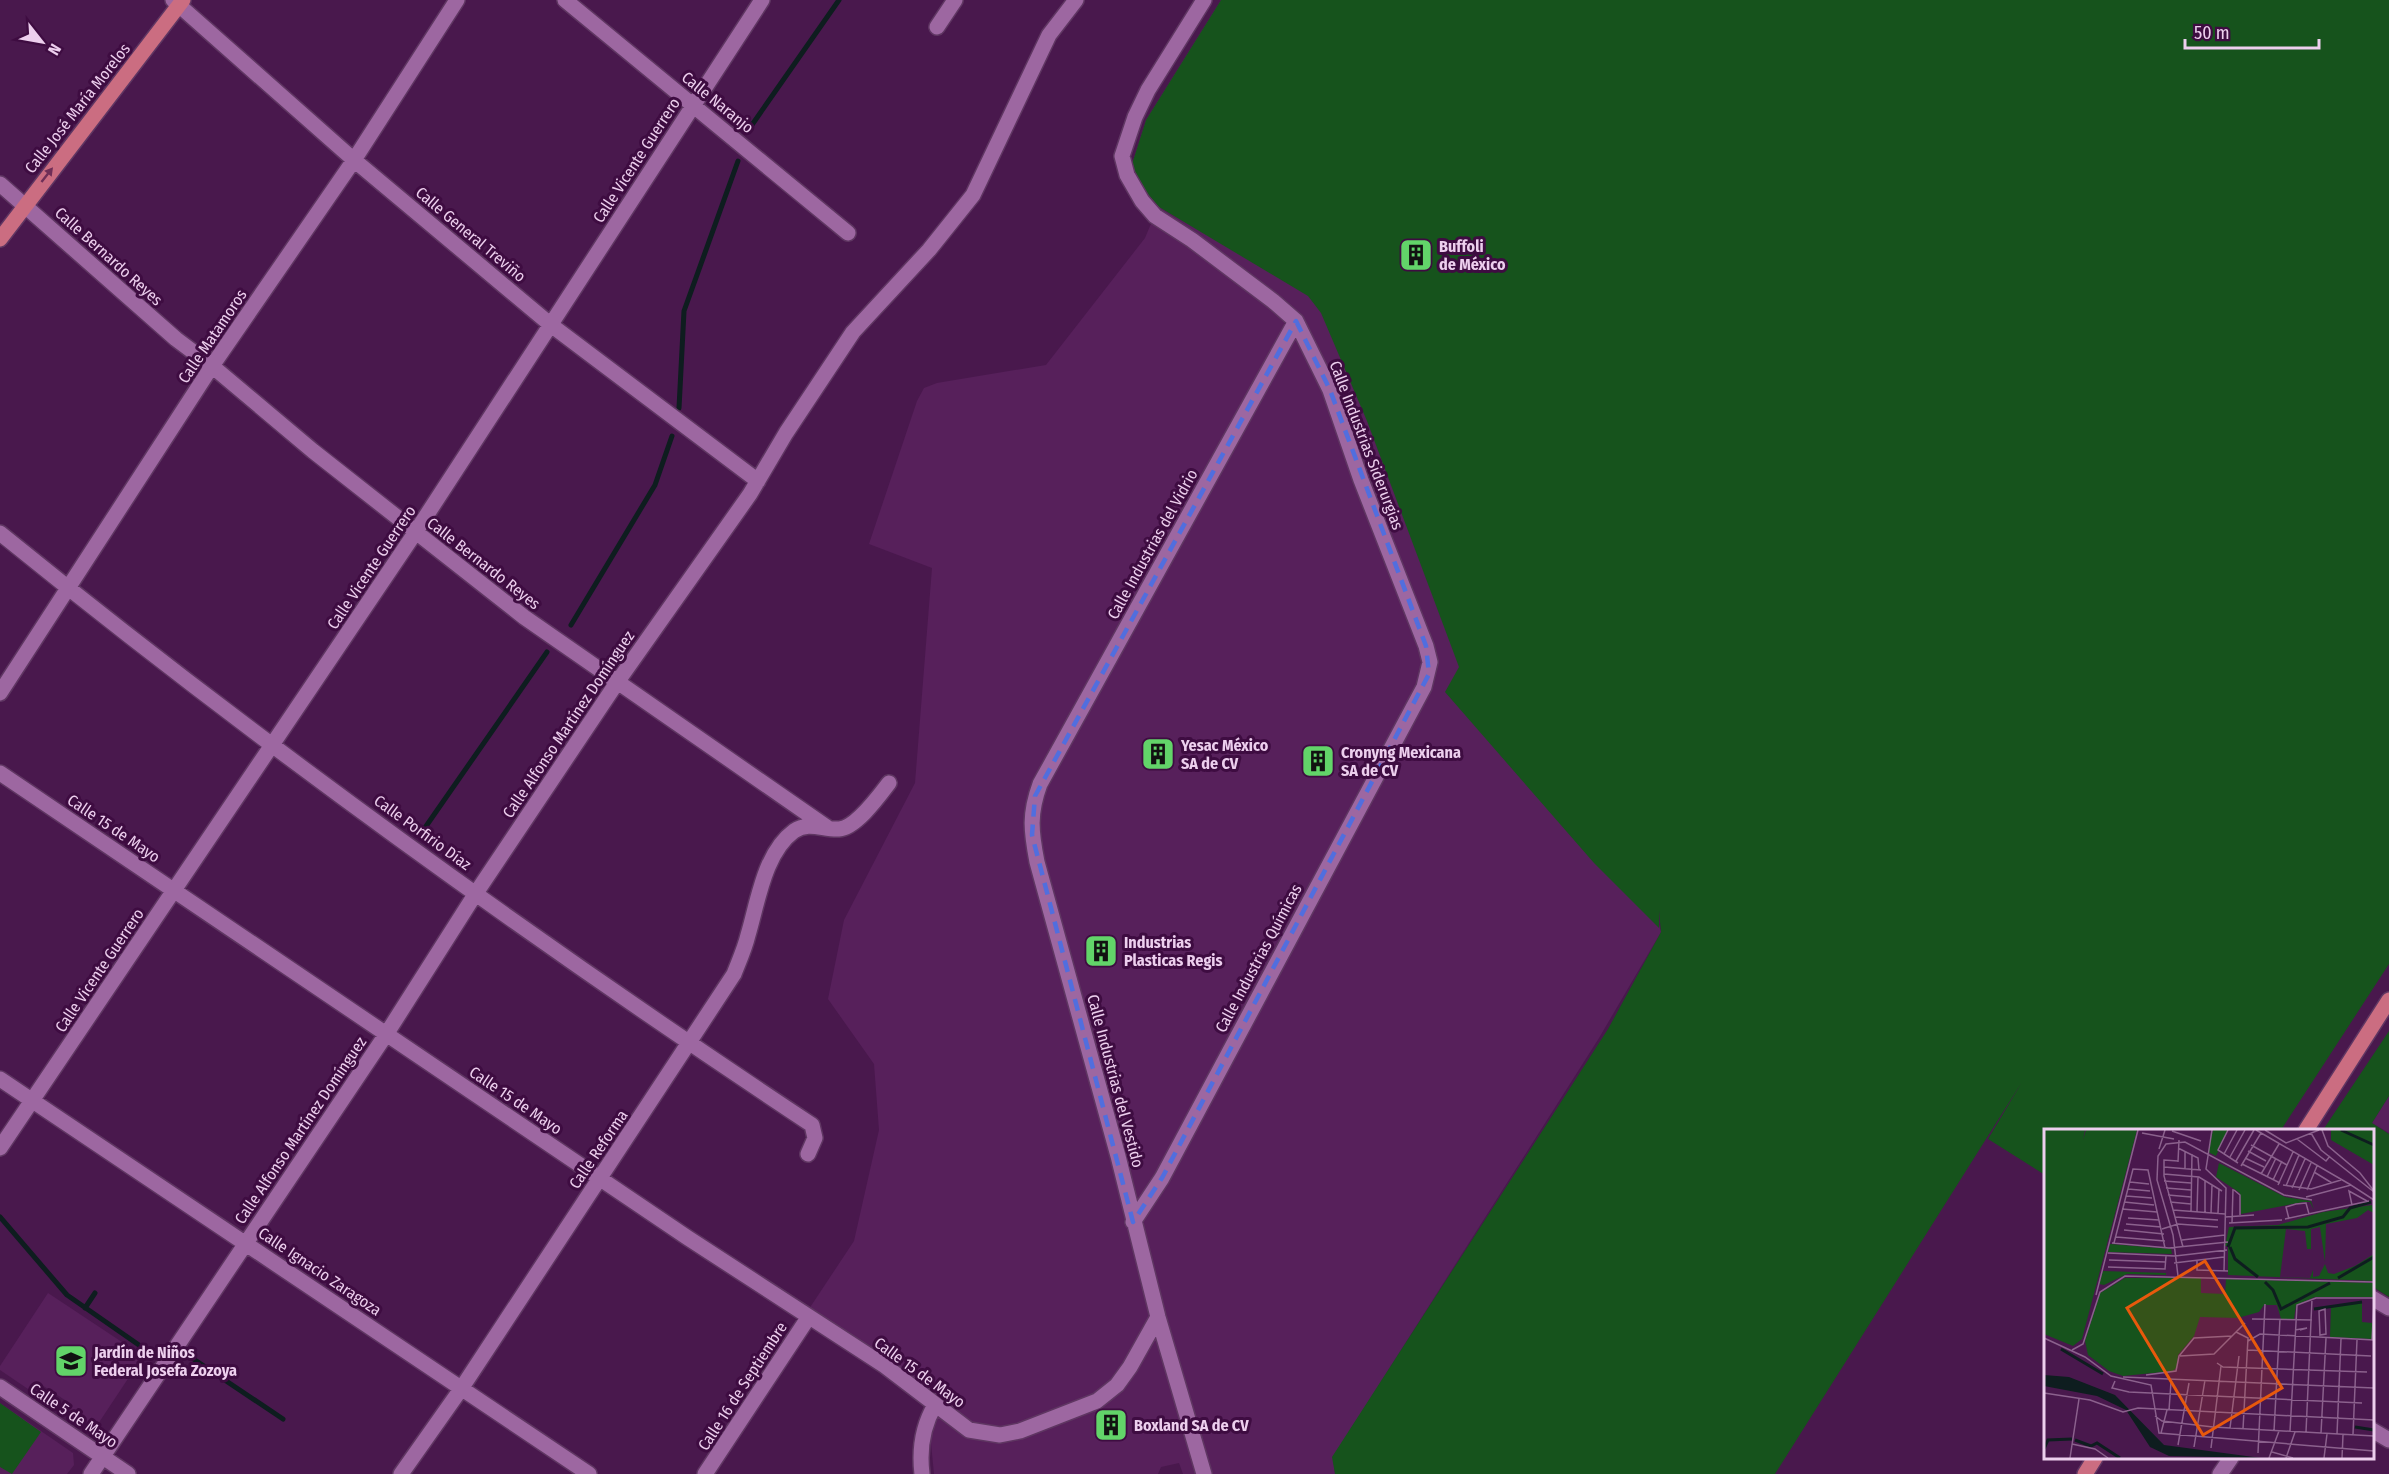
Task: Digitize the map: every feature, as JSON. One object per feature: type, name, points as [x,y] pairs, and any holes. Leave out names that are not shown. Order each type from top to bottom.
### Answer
[{"type":"main road","name":"Calle José María Morelos","points":[[0,239],[178,2]]},
{"type":"main road","points":[[2307,1129],[2389,999]]},
{"type":"main road","points":[[2085,1474],[2094,1459]]},
{"type":"street","name":"Calle Matamoros","points":[[0,693],[212,366],[354,160],[457,0]]},
{"type":"street","name":"Calle Naranjo","points":[[565,0],[848,233]]},
{"type":"street","name":"Calle Vicente Guerrero","points":[[0,1148],[416,533],[762,0]]},
{"type":"street","points":[[937,27],[955,0]]},
{"type":"street","name":"Calle Alfonso Martínez Domínguez","points":[[91,1474],[387,1033],[476,893],[618,681],[758,481],[786,433],[853,332],[929,250],[973,195],[1049,35],[1076,0]]},
{"type":"street","name":"Calle Industrias Siderurgias","points":[[1204,0],[1148,90],[1135,117],[1122,156],[1124,166],[1134,189],[1155,216],[1192,240],[1274,301],[1296,321],[1330,390],[1361,480],[1426,646],[1430,662],[1429,674],[1412,709]]},
{"type":"street","name":"Calle General Treviño","points":[[178,2],[354,160],[551,325],[758,481]]},
{"type":"street","name":"Calle Bernardo Reyes","points":[[0,184],[176,339],[416,533],[524,617],[828,828]]},
{"type":"street","name":"Calle Industrias del Vidrio","points":[[1040,784],[1296,321]]},
{"type":"street","name":"Calle Porfirio Díaz","points":[[0,532],[69,589],[272,746],[689,1044],[812,1125],[815,1138],[808,1154]]},
{"type":"street","name":"Calle Industrias Químicas","points":[[1133,1222],[1162,1178],[1412,709]]},
{"type":"street","name":"Calle 15 de Mayo","points":[[0,772],[599,1179],[808,1318],[885,1366],[969,1430],[1000,1435],[1020,1431],[1097,1401],[1117,1384],[1130,1367],[1158,1317]]},
{"type":"street","points":[[828,828],[840,829],[853,822],[889,783]]},
{"type":"street","name":"Calle Industrias del Vestido","points":[[1040,784],[1032,807],[1031,818],[1037,862],[1118,1156],[1158,1317],[1204,1474]]},
{"type":"street","name":"Calle Reforma","points":[[401,1474],[461,1389],[734,974],[766,871],[784,841],[795,830],[811,825],[828,828]]},
{"type":"street","name":"Calle Ignacio Zaragoza","points":[[0,1079],[589,1474]]},
{"type":"street","points":[[2374,1299],[2389,1308]]},
{"type":"street","name":"Calle 16 de Septiembre","points":[[705,1474],[808,1318]]},
{"type":"street","name":"Calle 5 de Mayo","points":[[0,1387],[129,1474]]},
{"type":"street","points":[[922,1474],[921,1441],[927,1419],[935,1405]]},
{"type":"street","points":[[2374,1431],[2389,1440]]},
{"type":"highlighted area","points":[[1296,321],[1330,390],[1426,646],[1429,674],[1162,1178],[1133,1222],[1032,835],[1035,796]]},
{"type":"shaded area","points":[[1221,0],[1653,903],[1661,932],[1599,1038],[1333,1457],[1335,1474],[1183,1474],[1179,1463],[1161,1467],[1158,1474],[934,1474],[930,1433],[946,1402],[884,1358],[807,1312],[854,1241],[879,1130],[874,1064],[828,999],[844,920],[915,783],[932,568],[869,544],[917,401],[924,388],[937,383],[1046,365],[1145,238],[1158,207],[1135,179],[1132,164],[1146,120]]},
{"type":"shaded area","points":[[2389,1096],[2389,1133],[2372,1123]]},
{"type":"shaded area","name":"Jardín de Niños Federal Josefa Zozoya","points":[[48,1293],[143,1356],[94,1430],[63,1410],[68,1402],[45,1387],[37,1382],[31,1391],[0,1370],[0,1366]]},
{"type":"shaded area","points":[[0,1403],[73,1453],[74,1465],[67,1474],[0,1474]]},
{"type":"green space","points":[[1221,0],[2389,0],[2389,964],[2282,1129],[2044,1129],[2044,1174],[1988,1139],[2022,1082],[1775,1474],[1335,1474],[1332,1457],[1608,1029],[1661,932],[1659,911],[1659,928],[1594,863],[1445,692],[1459,667],[1367,421],[1321,313],[1308,296],[1159,207],[1135,179],[1132,164],[1146,120]]},
{"type":"green space","points":[[2389,1031],[2389,1096],[2372,1123],[2389,1134],[2389,1297],[2374,1288],[2374,1129],[2324,1129]]},
{"type":"green space","points":[[0,1403],[41,1432],[12,1474],[0,1467]]},
{"type":"waterway","points":[[747,132],[839,0]]},
{"type":"waterway","points":[[679,408],[684,311],[738,161]]},
{"type":"waterway","points":[[571,625],[655,485],[672,436]]},
{"type":"waterway","points":[[422,832],[547,652]]},
{"type":"waterway","points":[[0,1217],[67,1295],[149,1352]]},
{"type":"waterway","points":[[85,1308],[95,1293]]},
{"type":"waterway","points":[[186,1354],[283,1419]]},
{"type":"place","name":"Buffoli de México","points":[[1416,255]]},
{"type":"place","name":"Yesac México SA de CV","points":[[1158,754]]},
{"type":"place","name":"Cronyng Mexicana SA de CV","points":[[1318,761]]},
{"type":"place","name":"Industrias Plasticas Regis","points":[[1101,951]]},
{"type":"place","name":"Jardín de Niños Federal Josefa Zozoya","points":[[71,1361]]},
{"type":"place","name":"Boxland SA de CV","points":[[1111,1425]]}]
